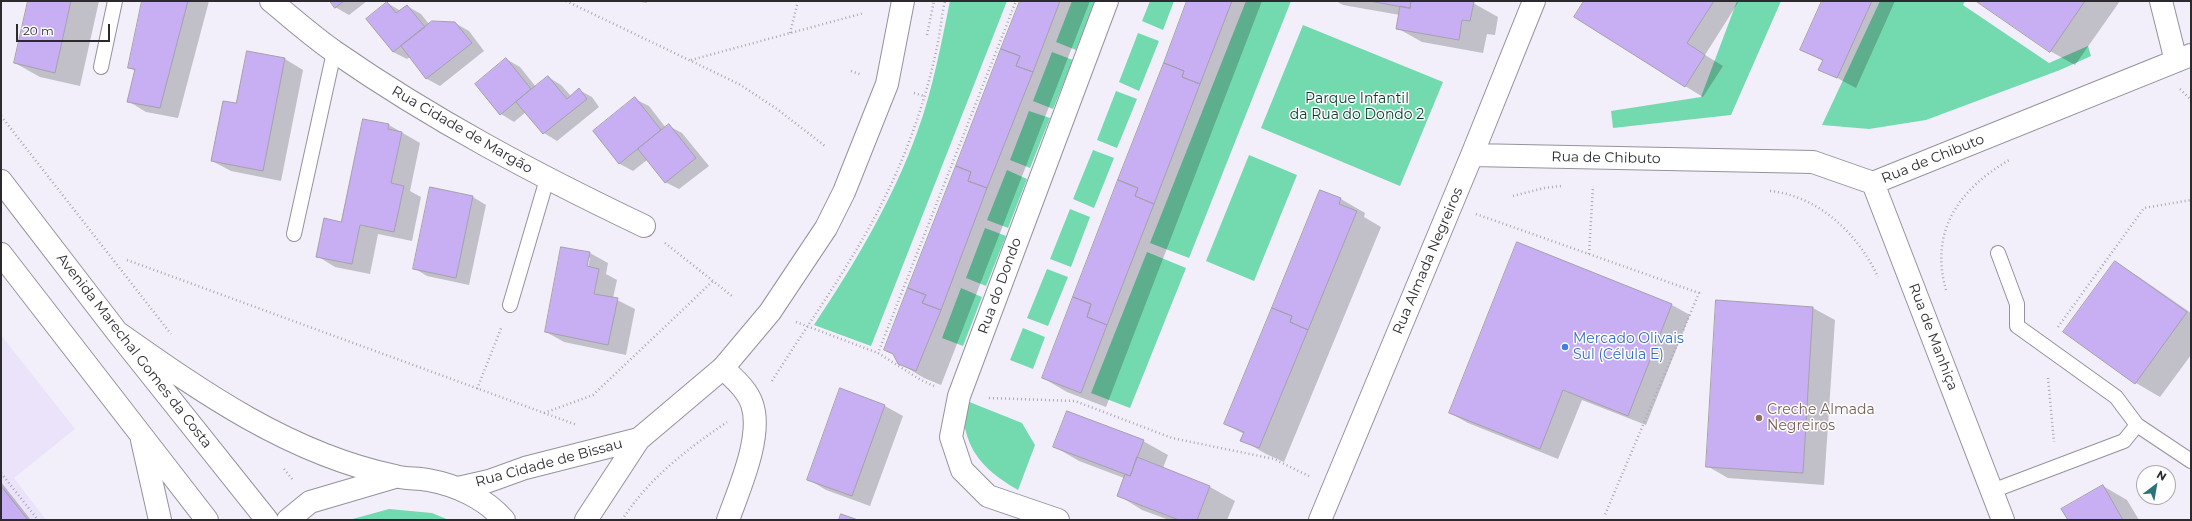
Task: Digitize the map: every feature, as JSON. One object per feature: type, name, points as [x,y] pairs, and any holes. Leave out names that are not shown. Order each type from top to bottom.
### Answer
[{"type":"street","name":"Rua Cidade de Margão","points":[[271,1],[334,52],[434,117],[546,179],[644,226]]},
{"type":"street","name":"Rua Cidade de Bissau","points":[[586,520],[639,439],[723,368],[770,312],[804,263],[844,192],[887,84],[903,1]]},
{"type":"street","name":"Rua do Dondo","points":[[1058,520],[988,496],[962,470],[951,437],[959,396],[1107,1]]},
{"type":"street","name":"Rua Almada Negreiros","points":[[1320,520],[1451,206],[1534,1]]},
{"type":"street","points":[[2161,1],[2183,58]]},
{"type":"street","name":"Rua de Chibuto","points":[[1472,155],[1813,162],[1873,183],[2183,58]]},
{"type":"street","name":"Avenida Marechal Gomes da Costa","points":[[1,181],[117,332],[267,520]]},
{"type":"street","name":"Rua de Manhiça","points":[[1873,183],[2003,520]]},
{"type":"street","points":[[1,254],[207,520]]},
{"type":"street","points":[[117,332],[196,388],[252,421],[344,462],[395,476],[428,480],[458,488],[494,508],[504,520]]},
{"type":"street","points":[[723,368],[748,395],[755,416],[747,463],[728,520]]},
{"type":"street","points":[[140,433],[160,520]]},
{"type":"street","name":"Rua Cidade de Bissau","points":[[458,488],[489,481],[525,468],[639,439]]},
{"type":"street","points":[[288,520],[310,502],[395,476]]},
{"type":"lane","points":[[100,67],[115,1]]},
{"type":"lane","points":[[294,234],[334,52]]},
{"type":"lane","points":[[510,305],[546,179]]},
{"type":"lane","points":[[1998,253],[2017,304],[2017,326],[2116,397],[2137,425],[2191,461]]},
{"type":"lane","points":[[1992,492],[2124,440],[2137,425]]},
{"type":"path","points":[[566,1],[739,84],[777,109],[825,146]]},
{"type":"path","points":[[790,33],[798,1]]},
{"type":"path","points":[[878,353],[1016,1]]},
{"type":"path","points":[[691,60],[864,13]]},
{"type":"path","points":[[2173,92],[2186,87]]},
{"type":"path","points":[[2180,89],[2191,100]]},
{"type":"path","points":[[1,116],[166,329],[176,339]]},
{"type":"path","points":[[1948,296],[1942,276],[1940,256],[1943,236],[1950,216],[1963,198],[1979,181],[1997,167],[2018,156]]},
{"type":"path","points":[[1513,196],[1544,188],[1565,186]]},
{"type":"path","points":[[1587,186],[1601,186]]},
{"type":"path","points":[[1589,254],[1593,186]]},
{"type":"path","points":[[1767,190],[1781,192],[1801,198],[1820,207],[1837,221],[1864,253],[1881,284]]},
{"type":"path","points":[[2056,467],[2044,346],[2144,208],[2191,200]]},
{"type":"path","points":[[1451,206],[1699,293],[1604,517]]},
{"type":"path","points":[[644,226],[732,296]]},
{"type":"path","points":[[127,260],[580,426]]},
{"type":"path","points":[[544,413],[593,395],[713,280]]},
{"type":"path","points":[[477,389],[510,305]]},
{"type":"path","points":[[807,326],[878,353],[921,380],[959,396],[1075,401],[1172,438],[1274,459],[1334,488]]},
{"type":"path","points":[[1,473],[38,520]]},
{"type":"shaded area","points":[[1,335],[75,429],[14,478],[46,520],[1,520]]},
{"type":"green space","points":[[950,1],[1007,1],[871,346],[814,325],[872,230],[908,156],[928,98]]},
{"type":"green space","points":[[1072,1],[1095,1],[1076,50],[1056,42]]},
{"type":"green space","points":[[1150,1],[1174,1],[1163,30],[1142,21]]},
{"type":"green space","points":[[1246,1],[1291,1],[1189,258],[1150,243]]},
{"type":"green space","points":[[1737,1],[1781,1],[1731,115],[1613,128],[1611,111],[1701,97]]},
{"type":"green space","points":[[1880,1],[1965,1],[1963,5],[2049,63],[2088,46],[2091,56],[2060,70],[1926,120],[1869,129],[1822,125]]},
{"type":"green space","name":"Parque Infantil da Rua do Dondo 2","points":[[1303,25],[1443,82],[1400,186],[1261,128]]},
{"type":"green space","points":[[1138,33],[1159,41],[1139,91],[1119,82]]},
{"type":"green space","points":[[1052,52],[1073,60],[1053,109],[1033,101]]},
{"type":"green space","points":[[1116,91],[1137,99],[1117,148],[1097,140]]},
{"type":"green space","points":[[1029,111],[1050,118],[1030,168],[1010,160]]},
{"type":"green space","points":[[1093,150],[1114,158],[1094,208],[1073,199]]},
{"type":"green space","points":[[1249,155],[1297,175],[1254,281],[1206,261]]},
{"type":"green space","points":[[1007,170],[1027,179],[1008,228],[987,220]]},
{"type":"green space","points":[[1070,209],[1090,217],[1071,267],[1050,259]]},
{"type":"green space","points":[[985,228],[1006,236],[986,286],[966,278]]},
{"type":"green space","points":[[1147,252],[1186,268],[1130,408],[1091,393]]},
{"type":"green space","points":[[1047,269],[1068,277],[1048,326],[1027,318]]},
{"type":"green space","points":[[961,288],[982,297],[963,346],[942,338]]},
{"type":"green space","points":[[1023,328],[1045,337],[1033,369],[1010,360]]},
{"type":"green space","points":[[967,401],[1022,423],[1035,445],[1018,490],[993,473],[979,459],[974,451],[969,442],[965,428]]},
{"type":"green space","points":[[389,509],[432,513],[449,520],[349,520]]},
{"type":"building","points":[[28,1],[71,1],[55,73],[14,63]]},
{"type":"building","points":[[142,1],[188,1],[160,108],[127,102],[135,69],[128,68]]},
{"type":"building","points":[[330,1],[344,1],[335,8]]},
{"type":"building","points":[[1020,1],[1060,1],[1033,72],[1016,66],[1020,56],[1001,49]]},
{"type":"building","points":[[1187,1],[1232,1],[1200,84],[1182,77],[1184,71],[1164,63]]},
{"type":"building","points":[[1370,1],[1411,1],[1410,8]]},
{"type":"building","points":[[1411,1],[1474,2],[1470,21],[1462,20],[1459,40],[1396,29],[1400,6],[1410,8]]},
{"type":"building","points":[[1584,1],[1714,1],[1687,43],[1705,55],[1685,87],[1574,17]]},
{"type":"building","points":[[1822,1],[1872,1],[1837,78],[1818,70],[1823,60],[1800,50]]},
{"type":"building","points":[[1976,1],[2085,1],[2050,52]]},
{"type":"building","points":[[387,2],[396,13],[407,5],[425,27],[393,52],[366,19]]},
{"type":"building","points":[[432,21],[455,22],[472,43],[426,79],[401,46]]},
{"type":"building","points":[[1001,49],[1020,56],[1016,66],[1033,72],[987,188],[968,181],[971,172],[956,166]]},
{"type":"building","points":[[247,51],[285,58],[263,171],[211,161],[223,101],[236,103]]},
{"type":"building","points":[[506,58],[531,89],[500,115],[475,84]]},
{"type":"building","points":[[1164,63],[1184,71],[1182,77],[1200,84],[1154,204],[1135,196],[1138,188],[1118,180]]},
{"type":"building","points":[[548,76],[567,99],[579,88],[587,99],[543,134],[516,102]]},
{"type":"building","points":[[635,97],[661,130],[619,164],[593,131]]},
{"type":"building","points":[[363,119],[389,124],[388,129],[402,132],[391,183],[404,186],[394,232],[360,225],[352,264],[316,257],[324,218],[341,222]]},
{"type":"building","points":[[669,124],[696,158],[665,183],[638,149]]},
{"type":"building","points":[[956,166],[971,172],[968,181],[987,188],[941,310],[922,303],[926,295],[908,288]]},
{"type":"building","points":[[1118,180],[1138,188],[1135,196],[1154,204],[1107,325],[1087,317],[1091,304],[1073,297]]},
{"type":"building","points":[[430,187],[473,196],[456,278],[413,269]]},
{"type":"building","points":[[1320,190],[1341,198],[1339,204],[1357,211],[1308,330],[1290,322],[1292,316],[1272,308]]},
{"type":"building","name":"Mercado Olivais Sul (Célula E)","points":[[1517,242],[1672,304],[1628,416],[1563,390],[1540,449],[1449,413]]},
{"type":"building","points":[[561,247],[590,252],[587,266],[599,269],[594,294],[618,298],[608,345],[545,332]]},
{"type":"building","points":[[2115,261],[2187,312],[2135,384],[2063,332]]},
{"type":"building","points":[[908,288],[926,295],[922,303],[941,310],[916,371],[898,364],[893,354],[884,350]]},
{"type":"building","points":[[1073,297],[1091,304],[1087,317],[1107,325],[1081,393],[1042,378]]},
{"type":"building","points":[[1716,300],[1813,307],[1803,473],[1706,467]]},
{"type":"building","points":[[1272,308],[1292,316],[1290,322],[1308,330],[1259,448],[1240,441],[1244,432],[1224,424]]},
{"type":"building","points":[[840,388],[885,405],[852,496],[807,480]]},
{"type":"building","points":[[1067,411],[1144,440],[1130,476],[1053,447]]},
{"type":"building","points":[[1137,457],[1210,486],[1197,520],[1179,520],[1117,496],[1125,474],[1130,476]]},
{"type":"building","points":[[2103,485],[2123,520],[2068,520],[2061,509]]},
{"type":"building","points":[[1,486],[28,520],[1,520]]},
{"type":"building","points":[[841,514],[858,520],[839,520]]},
{"type":"place","name":"Mercado Olivais Sul (Célula E)","points":[[1565,347]]},
{"type":"place","name":"Creche Almada Negreiros","points":[[1759,418]]}]
